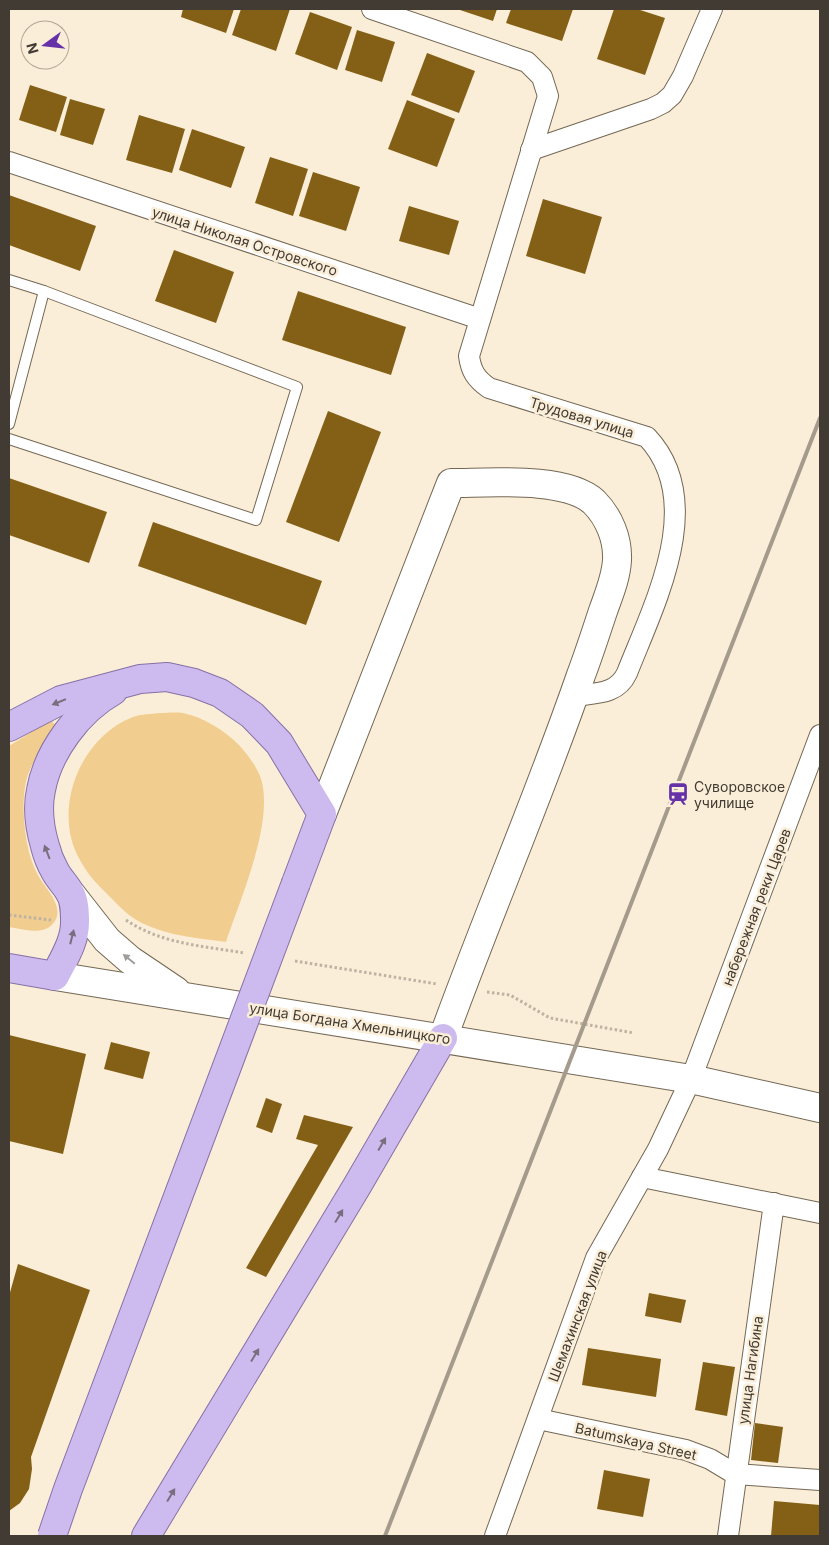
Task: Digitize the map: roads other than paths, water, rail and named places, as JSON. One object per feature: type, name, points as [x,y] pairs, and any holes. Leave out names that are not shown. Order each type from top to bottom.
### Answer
[{"type":"main road","points":[[52,1536],[322,814],[451,483],[526,483],[574,490],[594,502],[608,520],[616,542],[617,560],[614,582],[574,696],[443,1038],[357,1186],[146,1536]]},
{"type":"main road","points":[[9,727],[61,700],[140,679],[167,677],[194,683],[220,693],[252,715],[279,743],[322,814]]},
{"type":"main road","points":[[140,679],[111,692],[87,711],[67,734],[50,760],[41,790],[39,819],[45,847],[55,871],[107,940],[130,960],[183,996]]},
{"type":"main road","points":[[55,976],[69,949],[74,931],[75,918],[71,894]]},
{"type":"main road","name":"улица Богдана Хмельницкого","points":[[9,968],[691,1079],[820,1108]]},
{"type":"street","name":"Трудовая улица","points":[[372,9],[527,62],[542,77],[548,96],[469,356],[474,376],[489,388],[647,437],[658,448],[667,465],[675,505],[673,542],[664,579],[628,673],[624,680],[613,689],[574,696]]},
{"type":"street","points":[[531,150],[651,109],[662,103],[672,95],[683,76],[712,9]]},
{"type":"street","name":"улица Николая Островского","points":[[9,162],[480,319]]},
{"type":"street","name":"набережная реки Царев","points":[[691,1079],[820,735]]},
{"type":"street","name":"Шемахинская улица","points":[[495,1536],[596,1258],[658,1149],[691,1079]]},
{"type":"street","points":[[642,1177],[820,1213]]},
{"type":"street","name":"улица Нагибина","points":[[728,1536],[735,1474],[774,1203]]},
{"type":"street","name":"Batumskaya Street","points":[[538,1419],[686,1450],[710,1459],[735,1474],[820,1480]]},
{"type":"lane","points":[[9,280],[44,291],[297,387],[256,520],[9,439]]},
{"type":"lane","points":[[9,424],[44,291]]},
{"type":"railway","points":[[385,1536],[820,418]]},
{"type":"place","name":"Суворовское училище","points":[[678,794]]}]
